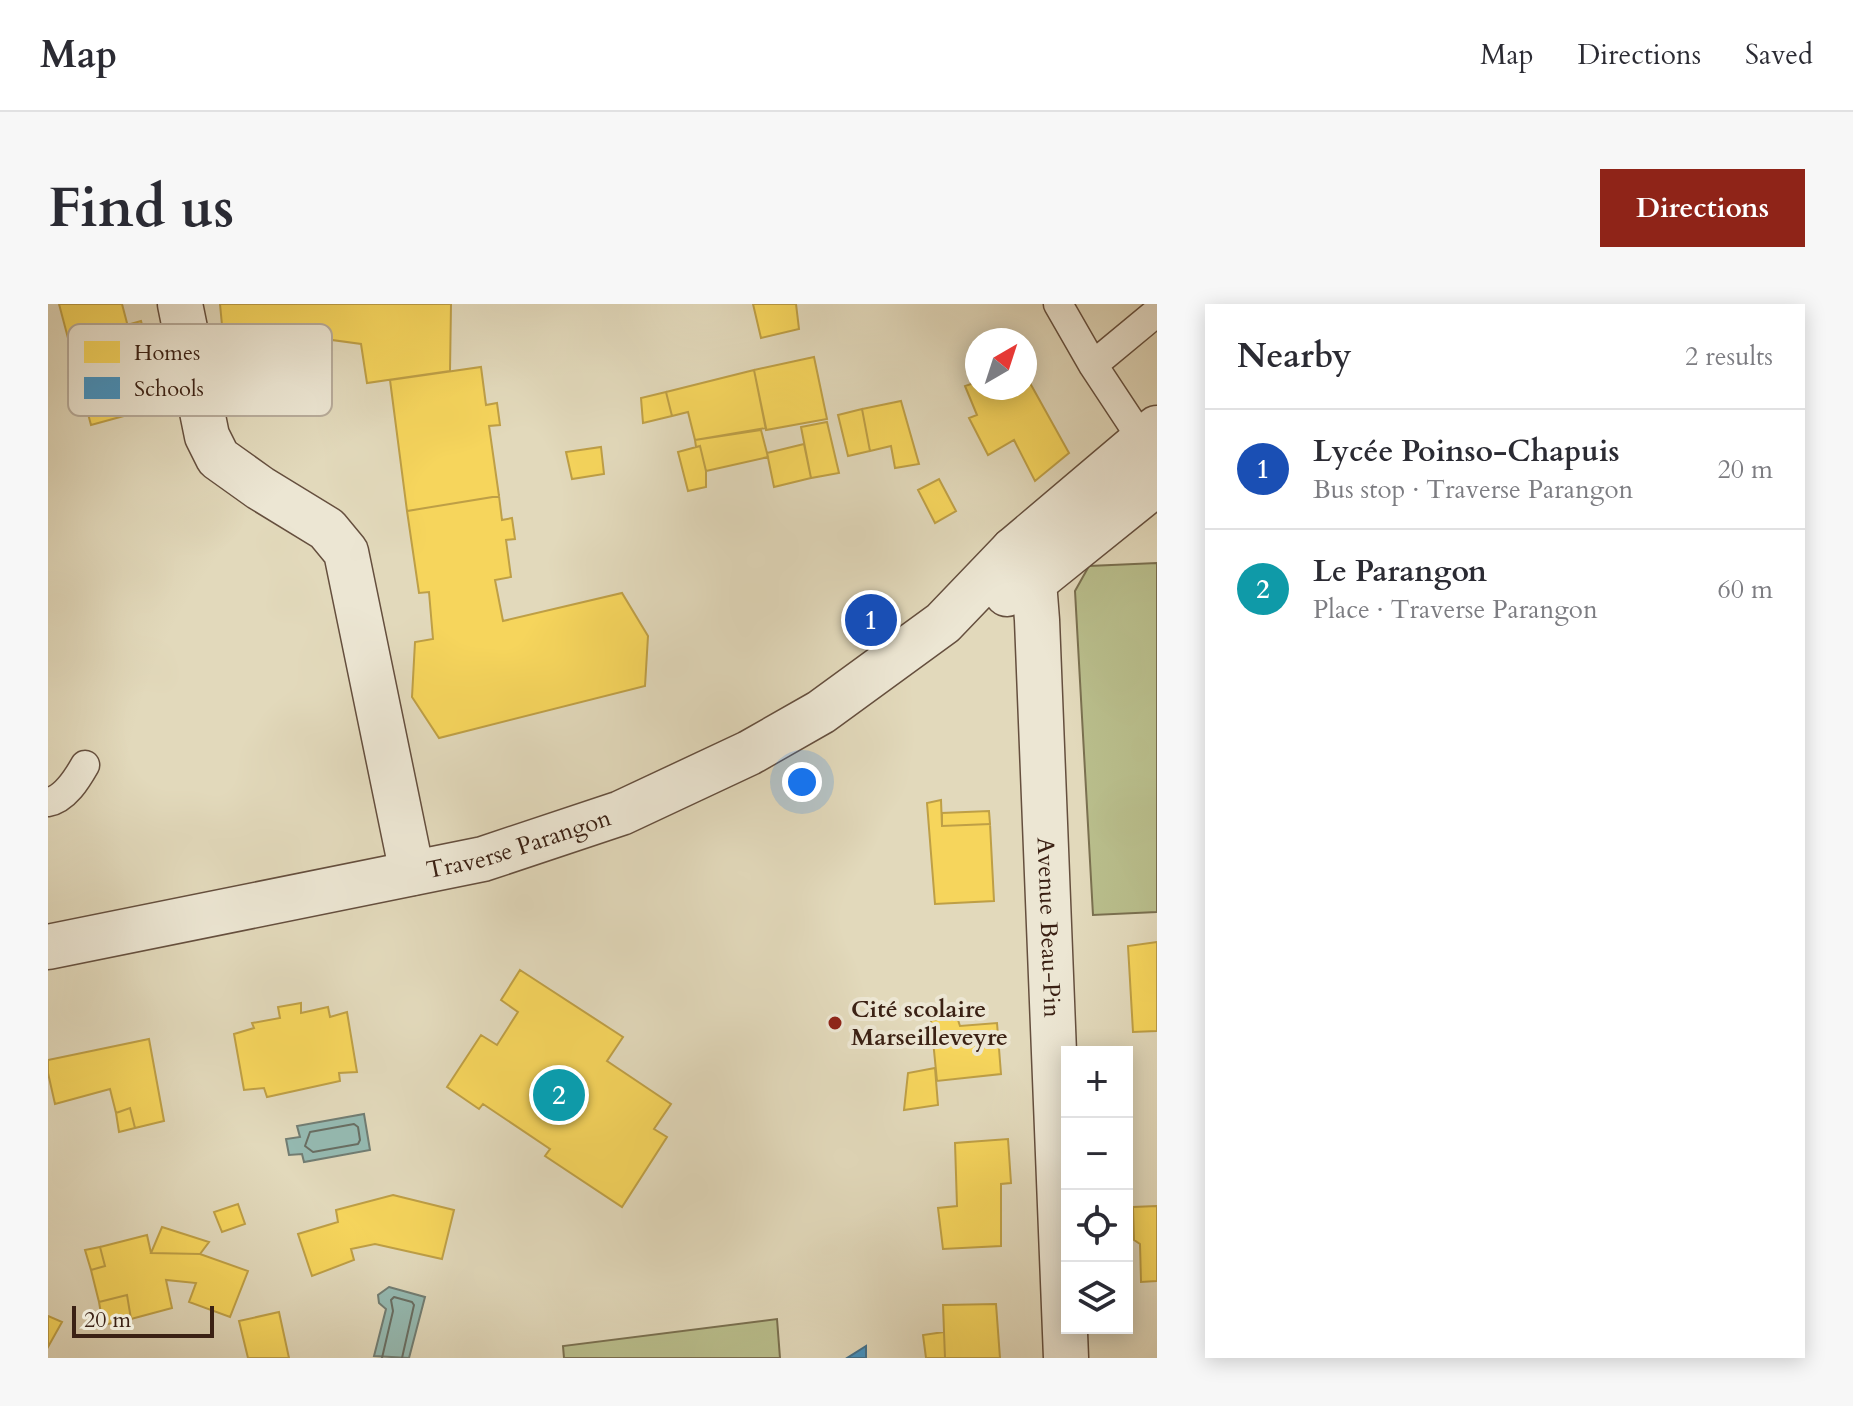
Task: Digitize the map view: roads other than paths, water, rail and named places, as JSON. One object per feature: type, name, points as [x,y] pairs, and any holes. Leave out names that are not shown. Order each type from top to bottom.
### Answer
[{"type":"street","points":[[180,304],[184,324]]},
{"type":"street","points":[[203,416],[207,436],[218,458],[327,529],[346,552],[412,873]]},
{"type":"street","name":"Traverse Parangon","points":[[1023,566],[1152,444]]},
{"type":"street","name":"Traverse Parangon","points":[[48,947],[483,859],[621,813],[749,753],[821,712],[1023,566],[1157,483]]},
{"type":"street","name":"Avenue Beau-Pin","points":[[1023,566],[1066,1358]]},
{"type":"lane","points":[[1058,304],[1093,365],[1152,444]]},
{"type":"lane","points":[[1093,365],[1157,312]]},
{"type":"lane","points":[[48,802],[55,801],[77,781],[85,765]]},
{"type":"water","points":[[364,1114],[370,1150],[304,1162],[302,1154],[289,1155],[286,1139],[300,1137],[297,1126]]},
{"type":"water","points":[[389,1287],[425,1297],[409,1358],[374,1356],[386,1309],[379,1303],[378,1295]]},
{"type":"place","name":"Lycée Poinso-Chapuis","points":[[871,620]]},
{"type":"place","name":"Cité scolaire Marseilleveyre","points":[[835,1023]]},
{"type":"place","name":"Le Parangon","points":[[559,1095]]}]
